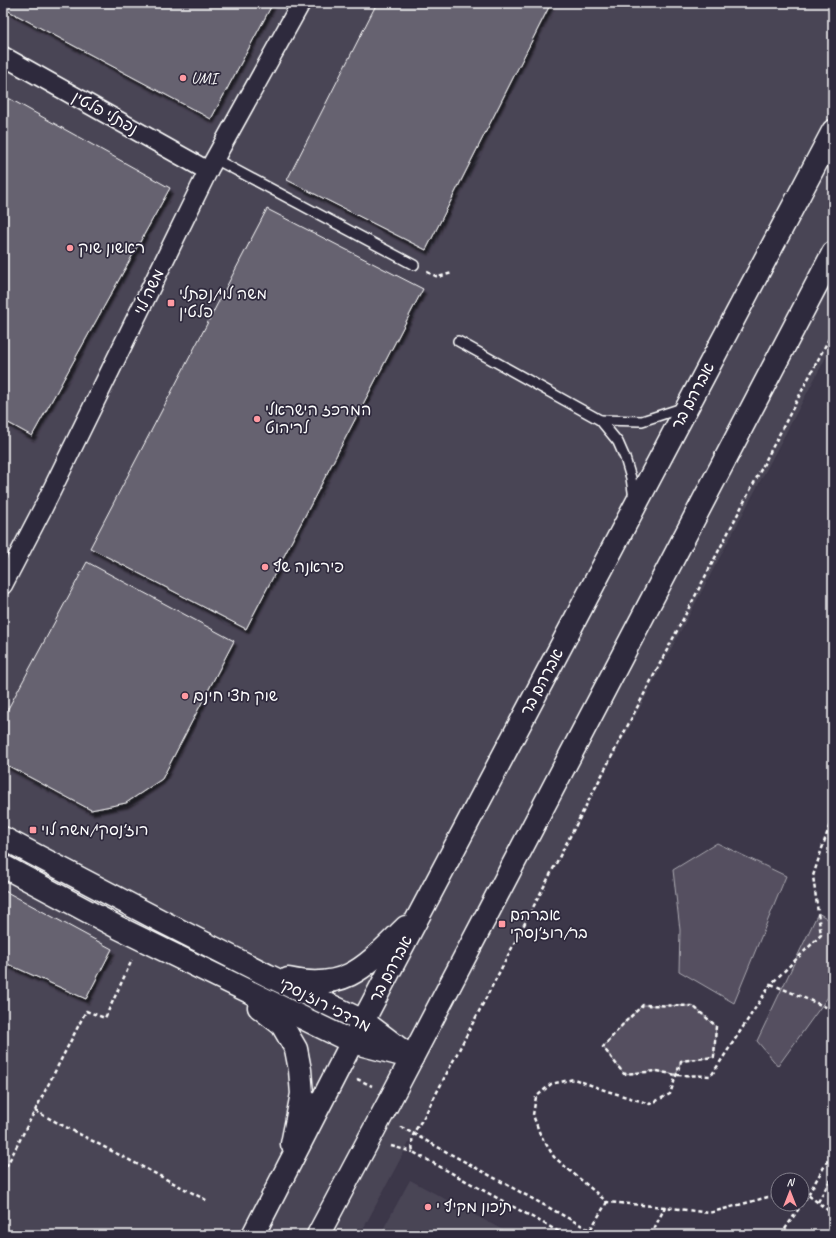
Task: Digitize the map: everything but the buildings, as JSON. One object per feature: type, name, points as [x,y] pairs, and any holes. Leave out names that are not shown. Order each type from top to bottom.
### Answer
[{"type":"street","name":"משה לוי","points":[[3,585],[44,508],[211,165],[301,3]]},
{"type":"street","name":"נפתלי פלטין","points":[[3,56],[211,165]]},
{"type":"street","name":"אברהם בר","points":[[252,1235],[363,1021],[833,131]]},
{"type":"street","points":[[318,1235],[833,253]]},
{"type":"street","name":"מרדכי רוז'נסקי","points":[[3,838],[160,921],[363,1021],[412,1058]]},
{"type":"street","name":"מרדכי רוז'נסקי","points":[[3,866],[223,980],[352,1042],[412,1058]]},
{"type":"street","points":[[267,975],[302,982],[324,982],[346,977],[367,965],[420,914]]},
{"type":"street","points":[[223,980],[282,1025],[296,1049],[302,1094],[287,1168]]},
{"type":"lane","points":[[211,165],[414,265]]},
{"type":"lane","points":[[458,341],[600,420],[618,442],[625,458],[631,478],[634,499],[631,514]]},
{"type":"lane","points":[[600,420],[642,421],[661,416],[679,409],[701,382]]},
{"type":"path","points":[[414,265],[438,277],[452,273]]},
{"type":"path","points":[[413,1152],[413,1134],[424,1117],[833,331]]},
{"type":"path","points":[[770,1197],[709,1213],[665,1207],[607,1202],[554,1157],[540,1134],[533,1115],[536,1097],[551,1084],[574,1079],[650,1104],[670,1094],[676,1076],[680,1061],[714,1057],[716,1026],[693,1006],[643,1005],[625,1022],[603,1047],[624,1074],[657,1071],[676,1076],[711,1076],[771,984],[821,935],[813,876],[833,815]]},
{"type":"path","points":[[3,1173],[86,1011],[105,1018],[142,939]]},
{"type":"path","points":[[771,984],[833,1010]]},
{"type":"path","points":[[35,1111],[208,1201]]},
{"type":"path","points":[[381,1116],[599,1235]]},
{"type":"path","points":[[390,1146],[413,1152],[564,1235]]},
{"type":"path","points":[[810,1191],[833,1151]]},
{"type":"path","points":[[818,1202],[833,1175]]},
{"type":"path","points":[[810,1196],[833,1214]]},
{"type":"path","points":[[587,1235],[607,1202]]},
{"type":"path","points":[[651,1235],[665,1207]]},
{"type":"path","points":[[782,1235],[797,1212]]},
{"type":"shaded area","points":[[3,3],[833,3],[833,344],[360,1235],[3,1235]]},
{"type":"shaded area","points":[[717,843],[786,876],[734,1003],[679,971],[680,930],[673,870]]},
{"type":"shaded area","points":[[818,913],[833,922],[833,990],[778,1066],[757,1041]]},
{"type":"shaded area","points":[[643,1005],[693,1006],[716,1026],[714,1057],[681,1061],[676,1075],[657,1071],[624,1074],[603,1047],[625,1022]]},
{"type":"shaded area","name":"תיכון מקיף י","points":[[410,1180],[512,1235],[380,1235]]},
{"type":"place","name":"UMI","points":[[183,78]]},
{"type":"place","name":"ראשון שוק","points":[[70,248]]},
{"type":"place","name":"משה לוי/נפתלי פלטין","points":[[171,303]]},
{"type":"place","name":"המרכז הישראלי לריהוט","points":[[257,419]]},
{"type":"place","name":"פיראנה שף","points":[[265,567]]},
{"type":"place","name":"שוק חצי חינם","points":[[185,696]]},
{"type":"place","name":"רוז׳נסקי/משה לוי","points":[[33,830]]},
{"type":"place","name":"אברהם בר/רוז׳נסקי","points":[[502,924]]},
{"type":"place","name":"תיכון מקיף י","points":[[428,1207]]}]
